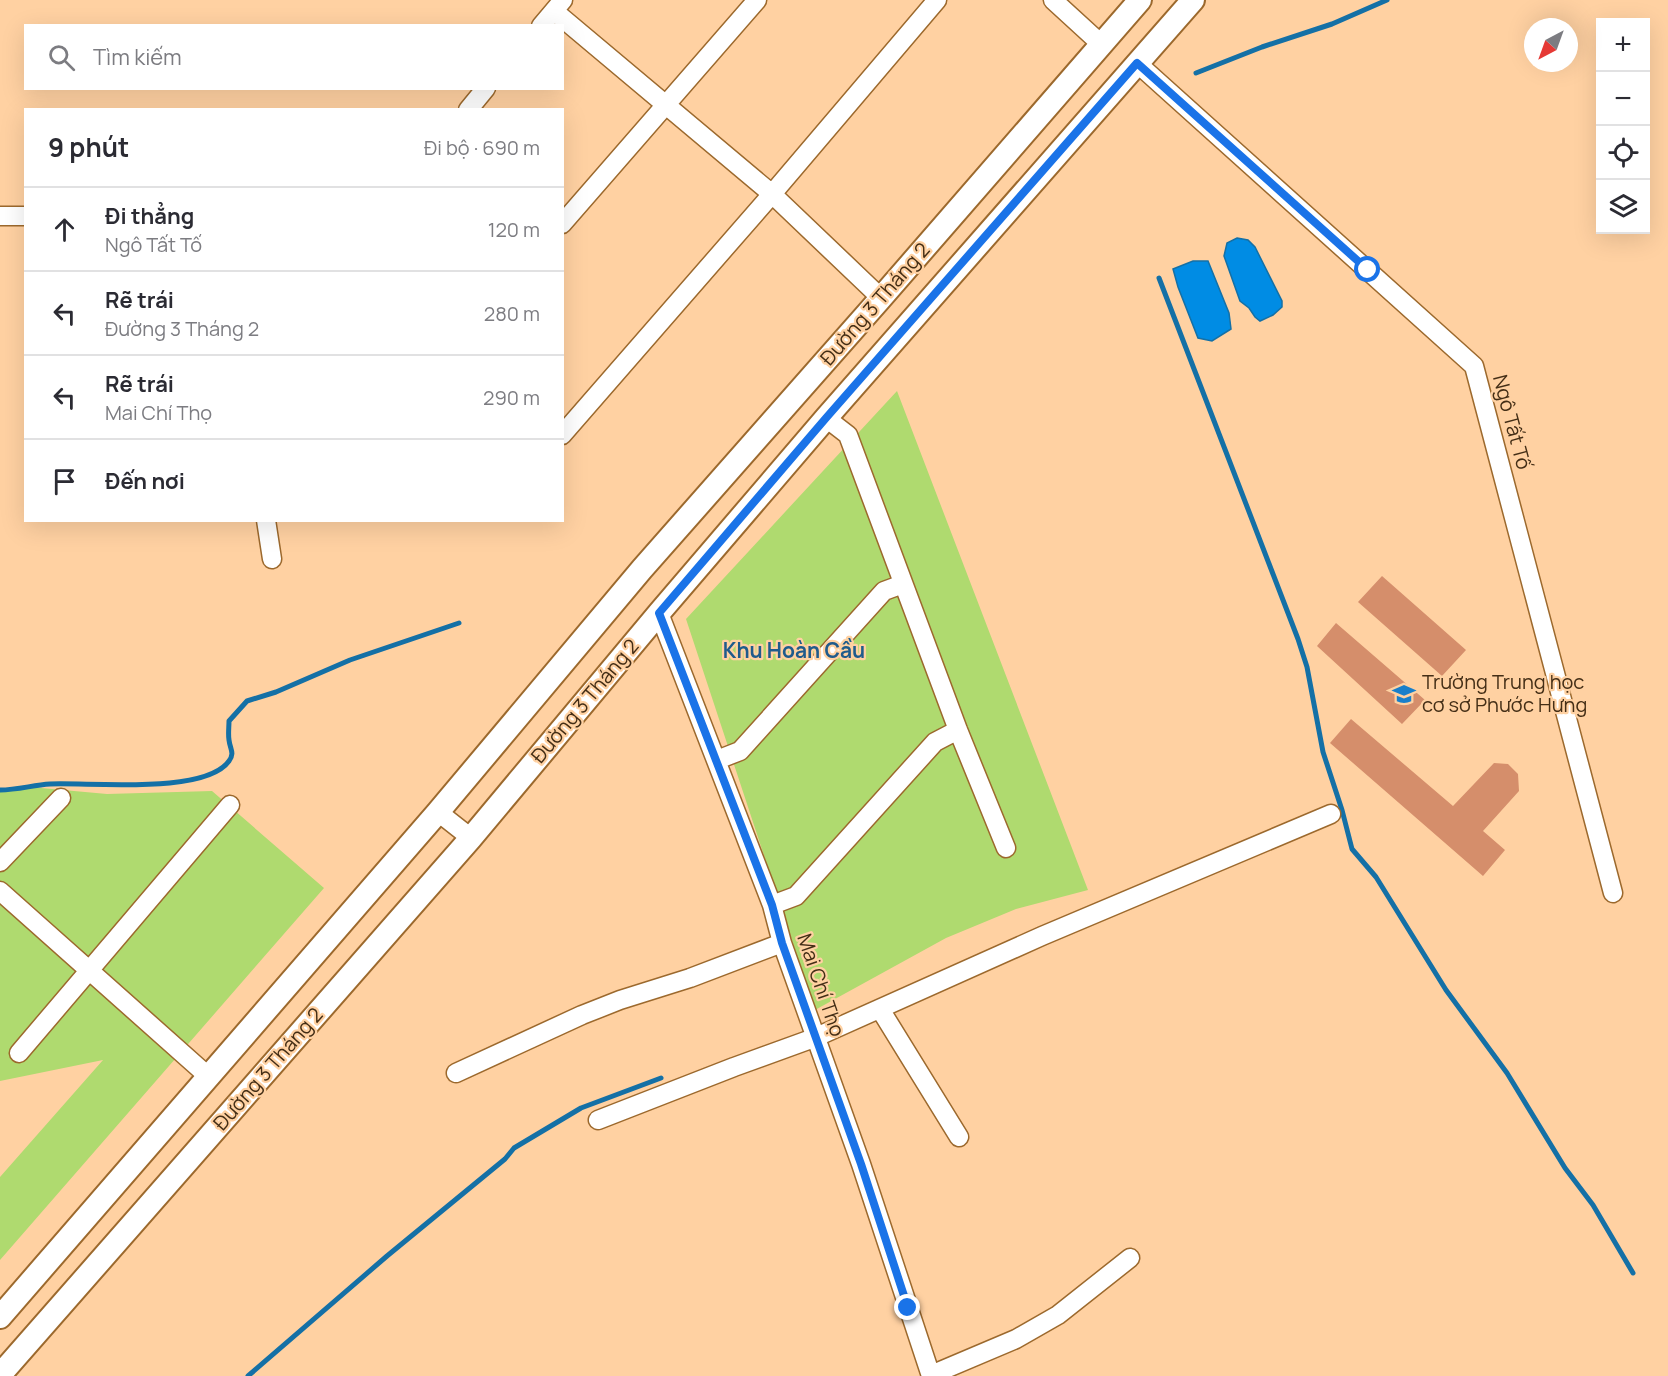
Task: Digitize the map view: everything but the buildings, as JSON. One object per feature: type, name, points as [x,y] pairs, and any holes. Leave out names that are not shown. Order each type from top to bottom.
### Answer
[{"type":"main road","name":"Đường 3 Tháng 2","points":[[0,1317],[438,812],[642,569],[1140,0]]},
{"type":"main road","name":"Đường 3 Tháng 2","points":[[3,1363],[471,838],[826,418],[1193,0]]},
{"type":"street","points":[[564,222],[757,0]]},
{"type":"street","points":[[564,433],[937,0]]},
{"type":"street","points":[[1053,0],[1101,44]]},
{"type":"street","points":[[543,24],[559,6],[664,105],[772,194],[881,298]]},
{"type":"street","name":"Ngô Tất Tố","points":[[1137,63],[1474,366],[1613,893]]},
{"type":"street","points":[[470,108],[484,90]]},
{"type":"street","points":[[0,216],[24,216]]},
{"type":"street","points":[[826,418],[848,435],[958,730],[1006,848]]},
{"type":"street","points":[[266,522],[272,559]]},
{"type":"street","points":[[717,760],[740,751],[884,591],[903,584]]},
{"type":"street","name":"Mai Chí Thọ","points":[[659,613],[772,905],[782,943],[814,1038],[861,1164],[931,1376]]},
{"type":"street","points":[[772,905],[796,896],[934,742],[958,730]]},
{"type":"street","points":[[0,862],[61,798]]},
{"type":"street","points":[[19,1053],[230,804]]},
{"type":"street","points":[[438,812],[471,838]]},
{"type":"street","points":[[598,1120],[814,1038],[1042,936],[1331,814]]},
{"type":"street","points":[[0,891],[209,1077]]},
{"type":"street","points":[[456,1073],[582,1015],[782,943]]},
{"type":"street","points":[[880,1009],[959,1137]]},
{"type":"street","points":[[931,1376],[1016,1339],[1058,1315],[1130,1258]]},
{"type":"green space","points":[[897,391],[1088,890],[1016,909],[946,938],[815,1010],[686,619]]},
{"type":"green space","points":[[19,786],[107,794],[212,791],[324,888],[0,1260],[0,1177],[103,1060],[0,1081],[0,791]]},
{"type":"water","points":[[1237,238],[1248,240],[1255,247],[1282,301],[1282,307],[1273,315],[1260,321],[1240,301],[1224,256],[1227,243]]},
{"type":"water","points":[[1193,261],[1208,261],[1229,313],[1231,329],[1212,341],[1198,338],[1173,269]]},
{"type":"waterway","points":[[1196,73],[1262,47],[1332,24],[1387,0]]},
{"type":"waterway","points":[[1159,278],[1298,639],[1307,667],[1323,752],[1352,849],[1376,877],[1446,990],[1507,1073],[1565,1168],[1593,1205],[1633,1273]]},
{"type":"waterway","points":[[0,790],[50,784],[172,783],[196,779],[216,772],[232,756],[229,721],[247,701],[276,692],[350,660],[459,623]]},
{"type":"waterway","points":[[248,1376],[387,1256],[505,1159],[514,1148],[581,1108],[661,1078]]},
{"type":"place","name":"Trường Trung học cơ sở Phước Hưng","points":[[1404,694]]},
{"type":"district","name":"Khu Hoàn Cầu","points":[[794,651]]},
{"type":"route","points":[[908,1308],[861,1164],[814,1038],[782,943],[772,905],[659,613],[826,418],[1137,63],[1368,270]]}]
